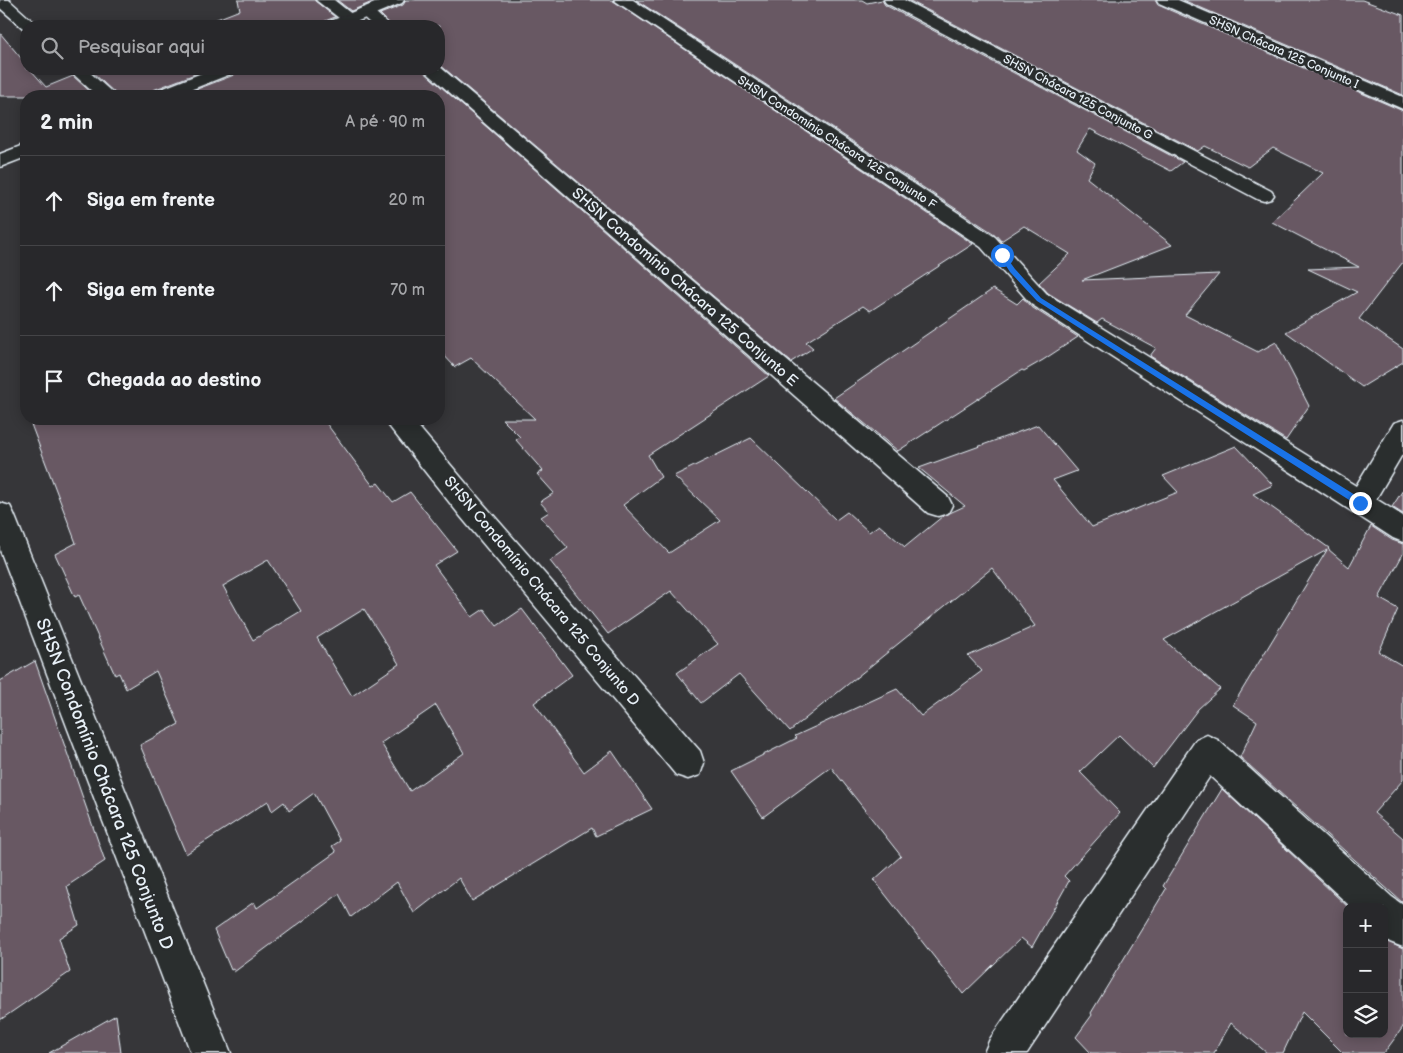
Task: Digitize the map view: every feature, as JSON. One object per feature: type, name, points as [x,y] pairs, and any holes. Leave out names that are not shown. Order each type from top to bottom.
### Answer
[{"type":"street","points":[[324,0],[350,19],[396,0]]},
{"type":"street","name":"SHSN Condomínio Chácara 125 Conjunto F","points":[[622,0],[988,242],[1002,255],[1012,270],[1039,299],[1403,530]]},
{"type":"street","name":"SHSN Chácara 125 Conjunto G","points":[[892,0],[1264,195]]},
{"type":"street","name":"SHSN Chácara 125 Conjunto I","points":[[1165,0],[1403,104]]},
{"type":"street","points":[[2,1],[23,20]]},
{"type":"street","points":[[366,12],[375,20]]},
{"type":"street","points":[[83,75],[100,90]]},
{"type":"street","points":[[175,90],[212,75]]},
{"type":"street","name":"SHSN Condomínio Chácara 125 Conjunto E","points":[[439,75],[938,505]]},
{"type":"street","points":[[0,161],[20,153]]},
{"type":"street","name":"SHSN Condomínio Chácara 125 Conjunto D","points":[[403,425],[471,509],[688,763]]},
{"type":"street","points":[[1360,503],[1403,430]]},
{"type":"street","name":"SHSN Condomínio Chácara 125 Conjunto D","points":[[0,514],[211,1053]]},
{"type":"street","points":[[1004,1053],[1207,751],[1374,903]]},
{"type":"street","points":[[1388,916],[1403,930]]},
{"type":"building","points":[[238,0],[314,0],[335,17],[328,20],[214,20],[240,10]]},
{"type":"building","points":[[337,0],[377,0],[351,11]]},
{"type":"building","points":[[406,0],[612,0],[973,244],[870,311],[863,306],[806,342],[813,348],[791,362],[445,69],[445,20],[386,20],[380,14],[403,5]]},
{"type":"building","points":[[636,0],[862,0],[867,3],[882,0],[885,5],[1183,162],[1171,171],[1090,129],[1077,150],[1095,163],[1087,178],[1172,245],[1082,280],[1219,274],[1185,315],[1258,352],[1276,342],[1309,406],[1286,440],[1150,356],[1156,348],[1102,319],[1097,323],[1048,293],[1039,283],[1070,254],[1024,226],[1001,241],[996,235]]},
{"type":"building","points":[[908,0],[1155,0],[1158,5],[1403,111],[1403,262],[1359,319],[1403,349],[1403,362],[1362,387],[1286,332],[1357,292],[1308,269],[1359,267],[1272,222],[1323,173],[1273,148],[1248,167],[1205,146],[1198,151]]},
{"type":"building","points":[[1183,0],[1362,0],[1403,15],[1403,95]]},
{"type":"building","points":[[0,33],[20,57],[20,75],[35,75],[46,87],[73,76],[88,90],[20,90],[20,96],[0,96]]},
{"type":"building","points":[[95,75],[192,75],[153,90],[112,90]]},
{"type":"building","points":[[234,75],[428,75],[445,90],[195,90]]},
{"type":"building","points":[[445,90],[769,376],[648,455],[661,477],[623,505],[669,553],[720,520],[674,476],[751,438],[836,520],[847,512],[869,532],[879,525],[905,547],[943,516],[965,506],[919,468],[1038,425],[1077,471],[1053,480],[1092,527],[1178,492],[1163,476],[1236,446],[1273,485],[1253,494],[1329,548],[1349,567],[1371,526],[1392,540],[1403,544],[1403,554],[1379,598],[1398,609],[1379,652],[1403,666],[1403,780],[1374,813],[1403,838],[1403,903],[1240,757],[1257,721],[1233,705],[1327,550],[1164,640],[1220,689],[1198,709],[1153,768],[1119,735],[1080,772],[1120,813],[1064,876],[1069,881],[1032,947],[1021,938],[963,994],[874,880],[901,856],[831,767],[763,817],[731,771],[797,738],[795,736],[897,689],[921,716],[982,671],[968,656],[1035,626],[992,568],[790,731],[739,674],[701,703],[677,673],[718,644],[671,591],[608,634],[550,561],[568,548],[541,517],[549,512],[540,502],[554,493],[537,474],[543,471],[516,440],[520,437],[502,419],[535,419],[471,358],[455,367],[445,356]]},
{"type":"building","points":[[993,289],[1017,304],[1023,298],[1030,306],[1078,337],[1043,360],[1024,371],[1022,370],[898,451],[834,398]]},
{"type":"building","points":[[31,425],[327,425],[373,486],[378,483],[393,502],[410,492],[457,551],[434,565],[472,617],[484,609],[497,626],[522,609],[572,675],[534,703],[584,772],[612,751],[652,809],[596,836],[592,828],[472,901],[459,878],[414,913],[397,882],[351,917],[339,894],[234,972],[233,969],[231,970],[214,930],[254,902],[257,908],[336,852],[332,846],[340,841],[314,793],[289,811],[284,802],[272,811],[268,801],[186,854],[140,745],[179,724],[156,671],[126,689],[119,673],[115,675],[79,595],[75,597],[55,554],[76,543]],"holes":[[[268,560],[301,611],[253,640],[223,586]],[[364,609],[399,664],[352,696],[317,638]],[[436,705],[464,753],[410,791],[381,743]]]},
{"type":"building","points":[[1403,490],[1403,514],[1392,507]]},
{"type":"building","points":[[35,661],[105,861],[67,886],[79,925],[59,938],[70,972],[0,1020],[0,681]]},
{"type":"building","points":[[1222,789],[1344,903],[1343,1038],[1388,1038],[1388,942],[1403,949],[1403,1027],[1384,1053],[1343,1053],[1302,1012],[1283,1053],[1267,1053],[1231,1023],[1214,1053],[1091,1053],[1076,1037],[1092,1015],[1091,1013],[1166,889],[1163,886]]},
{"type":"building","points":[[116,1015],[121,1053],[49,1053]]},
{"type":"route","points":[[1002,255],[1012,270],[1039,299],[1360,503]]}]
